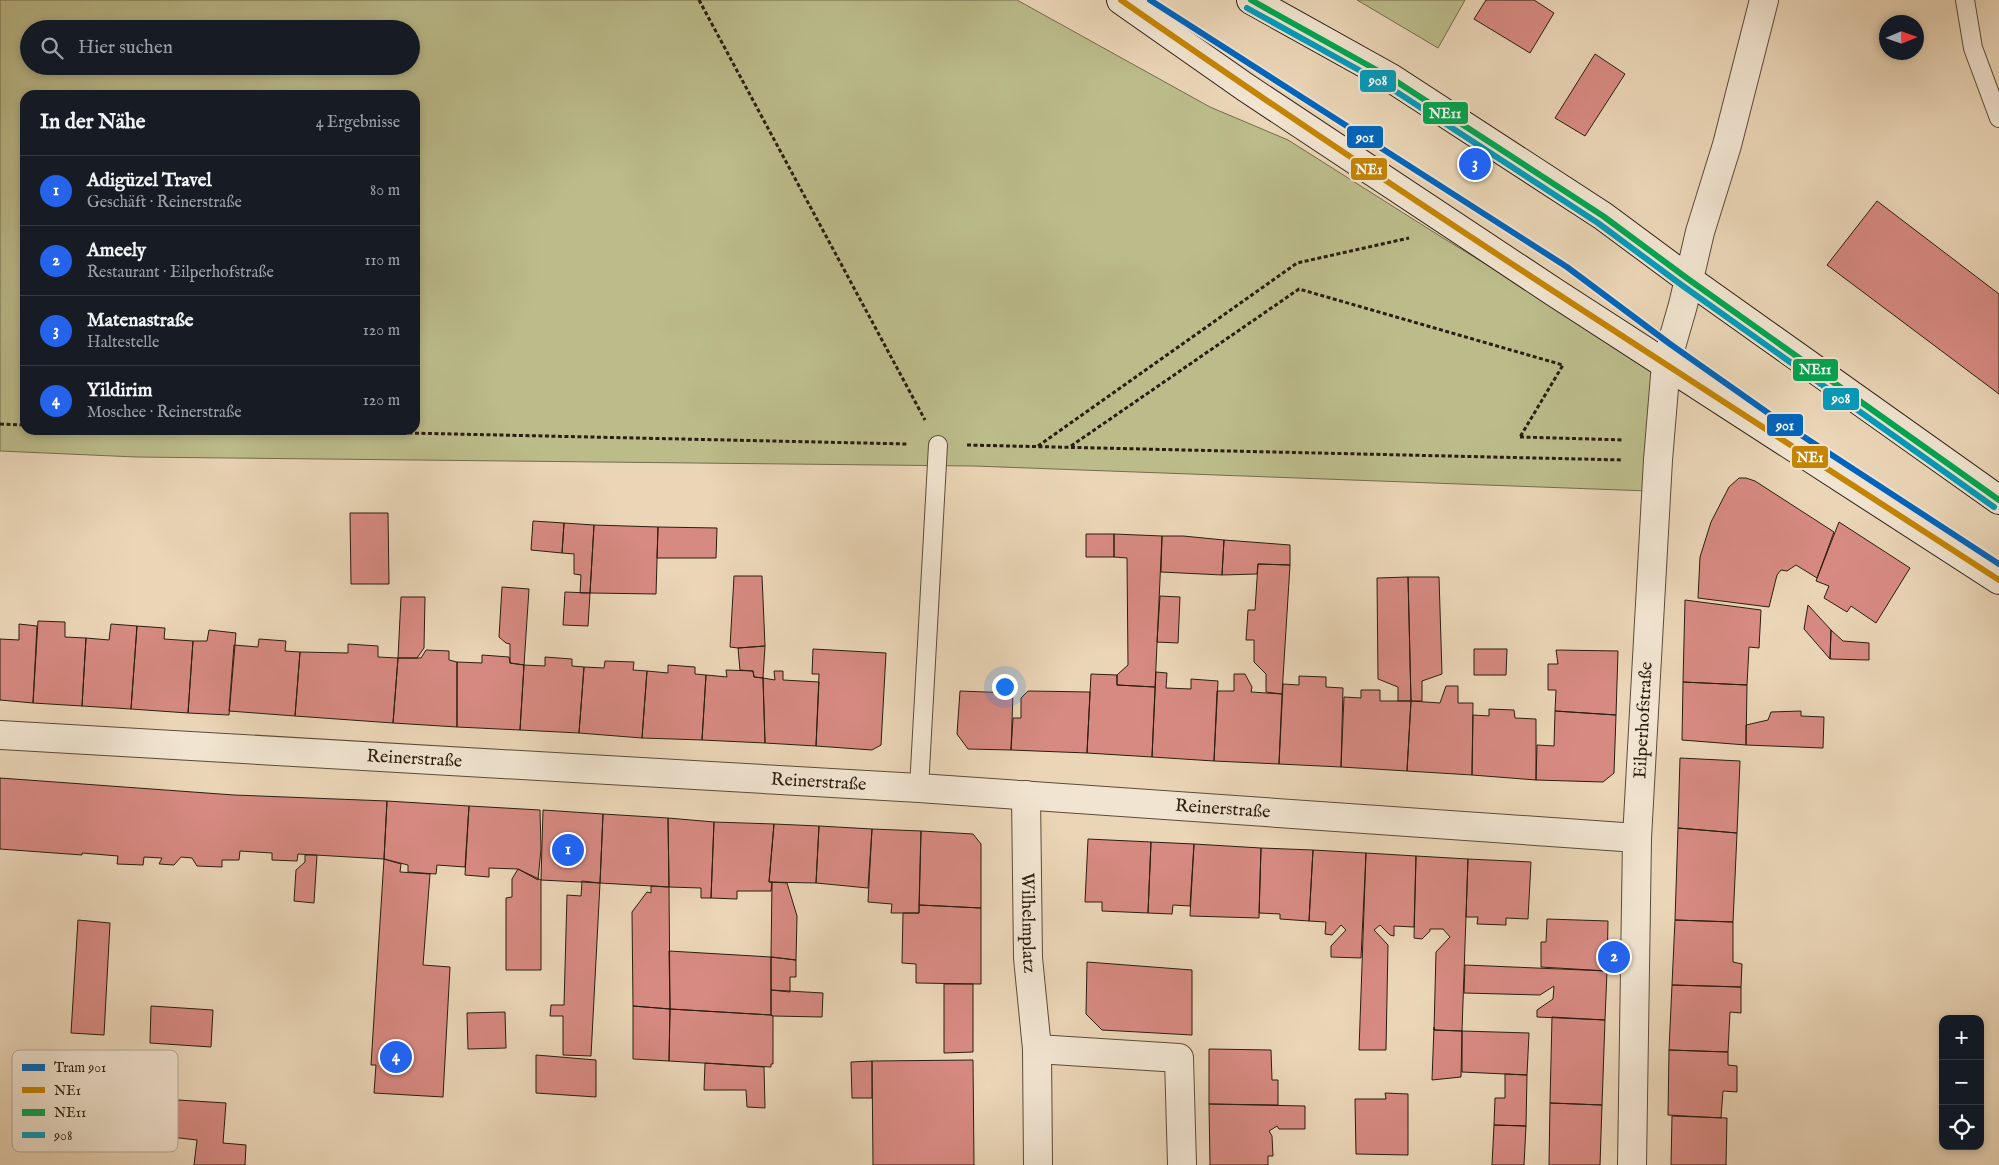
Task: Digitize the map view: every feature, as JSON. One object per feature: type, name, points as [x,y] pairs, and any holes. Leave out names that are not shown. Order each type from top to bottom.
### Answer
[{"type":"street","points":[[1121,0],[1253,92],[1456,227],[1999,580]]},
{"type":"street","points":[[1251,0],[1391,78],[1603,216],[1688,279],[1999,500]]},
{"type":"street","name":"Eilperhofstraße","points":[[1632,1165],[1637,838],[1657,470],[1666,364],[1683,305],[1688,279],[1727,145],[1764,0]]},
{"type":"street","name":"Reinerstraße","points":[[0,734],[919,788],[1637,838]]},
{"type":"street","name":"Wilhelmplatz","points":[[1026,795],[1028,958],[1036,1049],[1038,1165]]},
{"type":"street","points":[[1036,1049],[1179,1058],[1182,1165]]},
{"type":"lane","points":[[1965,0],[1973,48],[1999,118]]},
{"type":"lane","points":[[919,788],[938,445]]},
{"type":"path","points":[[699,0],[938,445]]},
{"type":"path","points":[[1038,447],[1297,263],[1456,227]]},
{"type":"path","points":[[1069,448],[1299,289],[1563,365],[1520,437],[1596,439]]},
{"type":"path","points":[[0,424],[20,424]]},
{"type":"green space","points":[[0,0],[1017,0],[1210,107],[1288,140],[1443,238],[1657,368],[1648,491],[974,466],[136,457],[0,451]]},
{"type":"green space","points":[[1357,0],[1465,0],[1438,48]]},
{"type":"building","points":[[1486,0],[1534,0],[1554,13],[1530,53],[1474,19]]},
{"type":"building","points":[[1595,54],[1625,74],[1585,136],[1555,118]]},
{"type":"building","points":[[1877,201],[1999,294],[1999,394],[1827,265]]},
{"type":"building","points":[[1739,478],[1755,481],[1834,532],[1817,578],[1796,565],[1787,571],[1781,570],[1777,575],[1769,607],[1698,598],[1700,557],[1711,522],[1729,487]]},
{"type":"building","points":[[350,513],[388,513],[389,584],[351,584]]},
{"type":"building","points":[[533,521],[564,523],[562,553],[531,550]]},
{"type":"building","points":[[1839,522],[1910,568],[1876,623],[1851,606],[1847,612],[1824,598],[1829,586],[1816,581]]},
{"type":"building","points":[[564,523],[594,525],[590,593],[580,593],[581,575],[574,574],[574,554],[562,553]]},
{"type":"building","points":[[594,525],[658,527],[656,594],[590,593]]},
{"type":"building","points":[[658,527],[717,528],[716,558],[657,558]]},
{"type":"building","points":[[1086,534],[1114,534],[1114,557],[1086,557]]},
{"type":"building","points":[[1114,534],[1162,536],[1155,687],[1117,685],[1117,675],[1128,665],[1127,558],[1114,557]]},
{"type":"building","points":[[1162,536],[1224,540],[1222,575],[1161,572]]},
{"type":"building","points":[[1224,540],[1290,545],[1290,565],[1258,564],[1257,574],[1222,575]]},
{"type":"building","points":[[1258,564],[1290,565],[1282,694],[1266,692],[1266,674],[1254,662],[1254,640],[1246,640],[1248,610],[1255,610]]},
{"type":"building","points":[[734,576],[762,576],[765,646],[730,647]]},
{"type":"building","points":[[1408,577],[1439,577],[1442,674],[1422,681],[1422,701],[1411,701]]},
{"type":"building","points":[[1408,577],[1411,701],[1398,701],[1398,687],[1378,679],[1377,578]]},
{"type":"building","points":[[502,587],[529,589],[524,665],[510,663],[510,644],[499,637]]},
{"type":"building","points":[[565,592],[590,593],[588,626],[563,625]]},
{"type":"building","points":[[1160,596],[1180,597],[1178,643],[1157,642]]},
{"type":"building","points":[[401,597],[425,597],[424,648],[417,658],[398,658]]},
{"type":"building","points":[[1685,600],[1761,610],[1759,648],[1749,647],[1747,685],[1683,682]]},
{"type":"building","points":[[1808,605],[1831,630],[1830,659],[1804,629]]},
{"type":"building","points":[[38,621],[65,622],[65,637],[86,638],[82,706],[33,703]]},
{"type":"building","points":[[19,624],[37,626],[33,703],[0,700],[0,639],[19,640]]},
{"type":"building","points":[[111,624],[137,626],[131,709],[82,706],[86,638],[109,640]]},
{"type":"building","points":[[137,626],[165,628],[164,639],[193,641],[188,713],[131,709]]},
{"type":"building","points":[[209,630],[236,633],[229,715],[188,713],[193,641],[207,641]]},
{"type":"building","points":[[1831,630],[1843,641],[1869,643],[1869,660],[1830,659]]},
{"type":"building","points":[[259,639],[286,641],[285,651],[300,652],[295,716],[229,711],[234,645],[258,647]]},
{"type":"building","points":[[348,644],[378,646],[378,657],[398,658],[393,723],[295,716],[300,652],[348,653]]},
{"type":"building","points":[[765,646],[763,678],[754,677],[753,671],[740,670],[738,648]]},
{"type":"building","points":[[813,649],[886,653],[881,745],[872,750],[816,746],[819,674],[812,674]]},
{"type":"building","points":[[1474,649],[1507,649],[1506,675],[1474,675]]},
{"type":"building","points":[[426,650],[449,651],[449,660],[457,662],[457,727],[393,723],[398,658],[421,658]]},
{"type":"building","points":[[1556,650],[1618,651],[1616,715],[1555,711],[1556,690],[1548,690],[1548,664],[1558,664]]},
{"type":"building","points":[[482,655],[509,657],[510,663],[524,665],[520,730],[457,727],[457,662],[482,663]]},
{"type":"building","points":[[545,657],[572,659],[572,666],[584,667],[579,733],[520,730],[524,665],[545,666]]},
{"type":"building","points":[[605,661],[634,662],[633,670],[647,671],[642,738],[579,733],[584,667],[604,668]]},
{"type":"building","points":[[668,665],[695,667],[695,674],[706,675],[702,740],[642,738],[647,671],[668,673]]},
{"type":"building","points":[[726,670],[753,671],[754,677],[763,678],[765,743],[702,740],[706,675],[727,677]]},
{"type":"building","points":[[774,671],[783,671],[783,680],[819,682],[816,746],[765,743],[763,678],[775,680]]},
{"type":"building","points":[[1156,672],[1167,673],[1166,688],[1191,689],[1191,679],[1218,681],[1214,761],[1152,757]]},
{"type":"building","points":[[1091,674],[1117,675],[1117,685],[1155,687],[1152,757],[1087,753]]},
{"type":"building","points":[[1234,674],[1245,674],[1252,687],[1251,692],[1282,694],[1279,764],[1214,761],[1217,691],[1234,691]]},
{"type":"building","points":[[1299,676],[1326,677],[1326,687],[1343,688],[1341,767],[1279,764],[1283,684],[1299,685]]},
{"type":"building","points":[[1683,682],[1747,685],[1746,745],[1682,740]]},
{"type":"building","points":[[1446,686],[1458,686],[1458,703],[1473,703],[1472,775],[1407,771],[1411,701],[1440,703]]},
{"type":"building","points":[[1361,690],[1380,690],[1380,701],[1411,701],[1407,771],[1341,767],[1344,697],[1361,698]]},
{"type":"building","points":[[960,691],[1013,693],[1011,750],[968,749],[957,734]]},
{"type":"building","points":[[1028,691],[1090,692],[1087,753],[1011,750],[1013,718],[1021,718],[1021,698]]},
{"type":"building","points":[[1489,709],[1514,710],[1515,718],[1536,719],[1536,780],[1472,775],[1473,715],[1489,716]]},
{"type":"building","points":[[1555,711],[1616,715],[1614,773],[1603,782],[1536,780],[1537,745],[1554,746]]},
{"type":"building","points":[[1801,711],[1801,716],[1824,717],[1823,748],[1746,745],[1746,725],[1768,720],[1771,712]]},
{"type":"building","points":[[1680,758],[1740,761],[1737,833],[1678,828]]},
{"type":"building","points":[[0,778],[234,795],[387,801],[384,859],[298,854],[297,861],[272,860],[272,853],[240,851],[239,860],[222,860],[222,867],[197,866],[192,858],[181,857],[174,865],[159,864],[162,858],[144,857],[143,865],[117,864],[118,856],[0,849]]},
{"type":"building","points":[[387,801],[469,806],[465,867],[437,865],[436,874],[408,872],[408,865],[384,859]]},
{"type":"building","points":[[469,806],[540,810],[541,849],[538,880],[518,869],[489,868],[489,877],[465,875]]},
{"type":"building","points":[[543,810],[603,814],[600,883],[541,880]]},
{"type":"building","points":[[603,814],[668,818],[669,887],[600,883]]},
{"type":"building","points":[[668,818],[714,822],[711,898],[701,898],[701,888],[669,887]]},
{"type":"building","points":[[714,822],[774,824],[769,882],[772,882],[771,891],[737,891],[737,899],[711,898]]},
{"type":"building","points":[[774,824],[819,826],[816,883],[769,882]]},
{"type":"building","points":[[819,826],[872,829],[868,888],[816,883]]},
{"type":"building","points":[[1678,828],[1737,833],[1733,922],[1675,920]]},
{"type":"building","points":[[872,829],[921,831],[919,913],[891,913],[892,904],[868,902]]},
{"type":"building","points":[[921,831],[973,834],[981,844],[981,908],[919,905]]},
{"type":"building","points":[[1088,839],[1151,842],[1148,913],[1102,911],[1102,902],[1085,902]]},
{"type":"building","points":[[1151,842],[1194,844],[1190,906],[1173,905],[1172,914],[1148,913]]},
{"type":"building","points":[[1194,844],[1261,848],[1259,918],[1190,916]]},
{"type":"building","points":[[1261,848],[1313,850],[1309,921],[1280,919],[1280,914],[1259,913]]},
{"type":"building","points":[[1313,850],[1366,853],[1361,958],[1331,957],[1331,946],[1346,930],[1341,925],[1332,935],[1325,934],[1326,922],[1309,921]]},
{"type":"building","points":[[1366,853],[1416,856],[1414,927],[1394,926],[1394,936],[1390,935],[1380,925],[1374,930],[1388,945],[1386,1050],[1359,1050]]},
{"type":"building","points":[[305,855],[317,855],[314,903],[294,901],[296,870],[305,862]]},
{"type":"building","points":[[1416,856],[1468,859],[1462,1031],[1434,1030],[1436,952],[1450,937],[1443,929],[1430,929],[1422,939],[1414,938]]},
{"type":"building","points":[[384,859],[401,864],[400,872],[430,874],[423,965],[450,967],[443,1097],[374,1093],[376,1065],[371,1065]]},
{"type":"building","points":[[1468,859],[1531,862],[1528,919],[1506,918],[1506,925],[1477,924],[1478,917],[1466,917]]},
{"type":"building","points":[[518,869],[541,880],[541,970],[506,970],[506,898],[512,897],[512,879]]},
{"type":"building","points":[[582,881],[600,883],[591,1056],[563,1055],[563,1016],[550,1016],[551,1005],[564,1005],[567,895],[581,896]]},
{"type":"building","points":[[772,882],[787,883],[797,916],[796,960],[771,957]]},
{"type":"building","points":[[651,886],[669,887],[670,1009],[633,1006],[632,912],[647,892],[651,893]]},
{"type":"building","points":[[919,905],[981,908],[981,984],[916,983],[916,964],[902,963],[903,913],[919,913]]},
{"type":"building","points":[[1547,919],[1608,921],[1607,971],[1541,967],[1541,942],[1546,942]]},
{"type":"building","points":[[78,920],[110,923],[104,1035],[71,1033]]},
{"type":"building","points":[[1675,920],[1733,922],[1733,962],[1742,964],[1741,987],[1672,985]]},
{"type":"building","points":[[669,951],[771,957],[771,1015],[670,1009]]},
{"type":"building","points":[[771,957],[796,960],[796,977],[790,977],[790,992],[771,990]]},
{"type":"building","points":[[1087,962],[1192,970],[1192,1035],[1102,1030],[1086,1014]]},
{"type":"building","points":[[1465,965],[1607,971],[1605,1020],[1537,1017],[1537,1010],[1553,999],[1554,986],[1540,995],[1464,993]]},
{"type":"building","points":[[944,984],[973,984],[973,1052],[944,1053]]},
{"type":"building","points":[[1672,985],[1741,987],[1741,1013],[1730,1012],[1728,1052],[1669,1050]]},
{"type":"building","points":[[771,990],[823,993],[822,1017],[771,1015]]},
{"type":"building","points":[[151,1006],[213,1010],[211,1047],[150,1043]]},
{"type":"building","points":[[633,1006],[670,1009],[669,1061],[633,1059]]},
{"type":"building","points":[[670,1009],[773,1016],[773,1064],[771,1064],[771,1067],[669,1061]]},
{"type":"building","points":[[505,1012],[506,1048],[468,1049],[467,1013]]},
{"type":"building","points":[[1552,1017],[1605,1020],[1602,1105],[1550,1103]]},
{"type":"building","points":[[1434,1027],[1434,1030],[1462,1031],[1461,1077],[1432,1080]]},
{"type":"building","points":[[1462,1031],[1529,1033],[1527,1075],[1462,1072]]},
{"type":"building","points":[[1209,1049],[1271,1050],[1272,1080],[1278,1080],[1278,1105],[1209,1104]]},
{"type":"building","points":[[1669,1050],[1728,1052],[1728,1065],[1737,1066],[1737,1092],[1723,1091],[1721,1118],[1668,1115]]},
{"type":"building","points":[[536,1055],[596,1060],[596,1097],[536,1093]]},
{"type":"building","points":[[973,1060],[974,1165],[873,1165],[872,1061]]},
{"type":"building","points":[[872,1061],[872,1098],[852,1098],[851,1062]]},
{"type":"building","points":[[705,1063],[764,1067],[765,1108],[747,1107],[746,1090],[704,1090]]},
{"type":"building","points":[[1505,1074],[1527,1075],[1526,1126],[1494,1125],[1495,1098],[1505,1098]]},
{"type":"building","points":[[1385,1093],[1408,1094],[1408,1155],[1356,1154],[1355,1099],[1386,1099]]},
{"type":"building","points":[[178,1100],[226,1103],[223,1143],[246,1145],[245,1165],[194,1165],[197,1140],[178,1138]]},
{"type":"building","points":[[1550,1103],[1602,1105],[1600,1165],[1549,1165]]},
{"type":"building","points":[[1209,1104],[1305,1106],[1305,1129],[1279,1129],[1277,1126],[1269,1131],[1272,1136],[1273,1156],[1268,1156],[1268,1165],[1210,1165]]},
{"type":"building","points":[[1672,1116],[1727,1118],[1726,1165],[1671,1165]]},
{"type":"building","points":[[1494,1125],[1526,1126],[1524,1165],[1492,1165]]},
{"type":"tram line","name":"901","points":[[1150,0],[1567,267],[1670,344],[1778,420],[1999,564]]},
{"type":"transit line","name":"NE1","points":[[1121,0],[1338,149],[1668,366],[1999,580]]},
{"type":"transit line","name":"NE11","points":[[1251,0],[1391,78],[1603,216],[1688,279],[1999,500]]},
{"type":"transit line","name":"908","points":[[1247,8],[1386,85],[1598,223],[1683,286],[1994,507]]},
{"type":"place","name":"Matenastraße","points":[[1475,164]]},
{"type":"place","name":"Adigüzel Travel","points":[[568,850]]},
{"type":"place","name":"Ameely","points":[[1614,957]]},
{"type":"place","name":"Yildirim","points":[[396,1057]]}]
